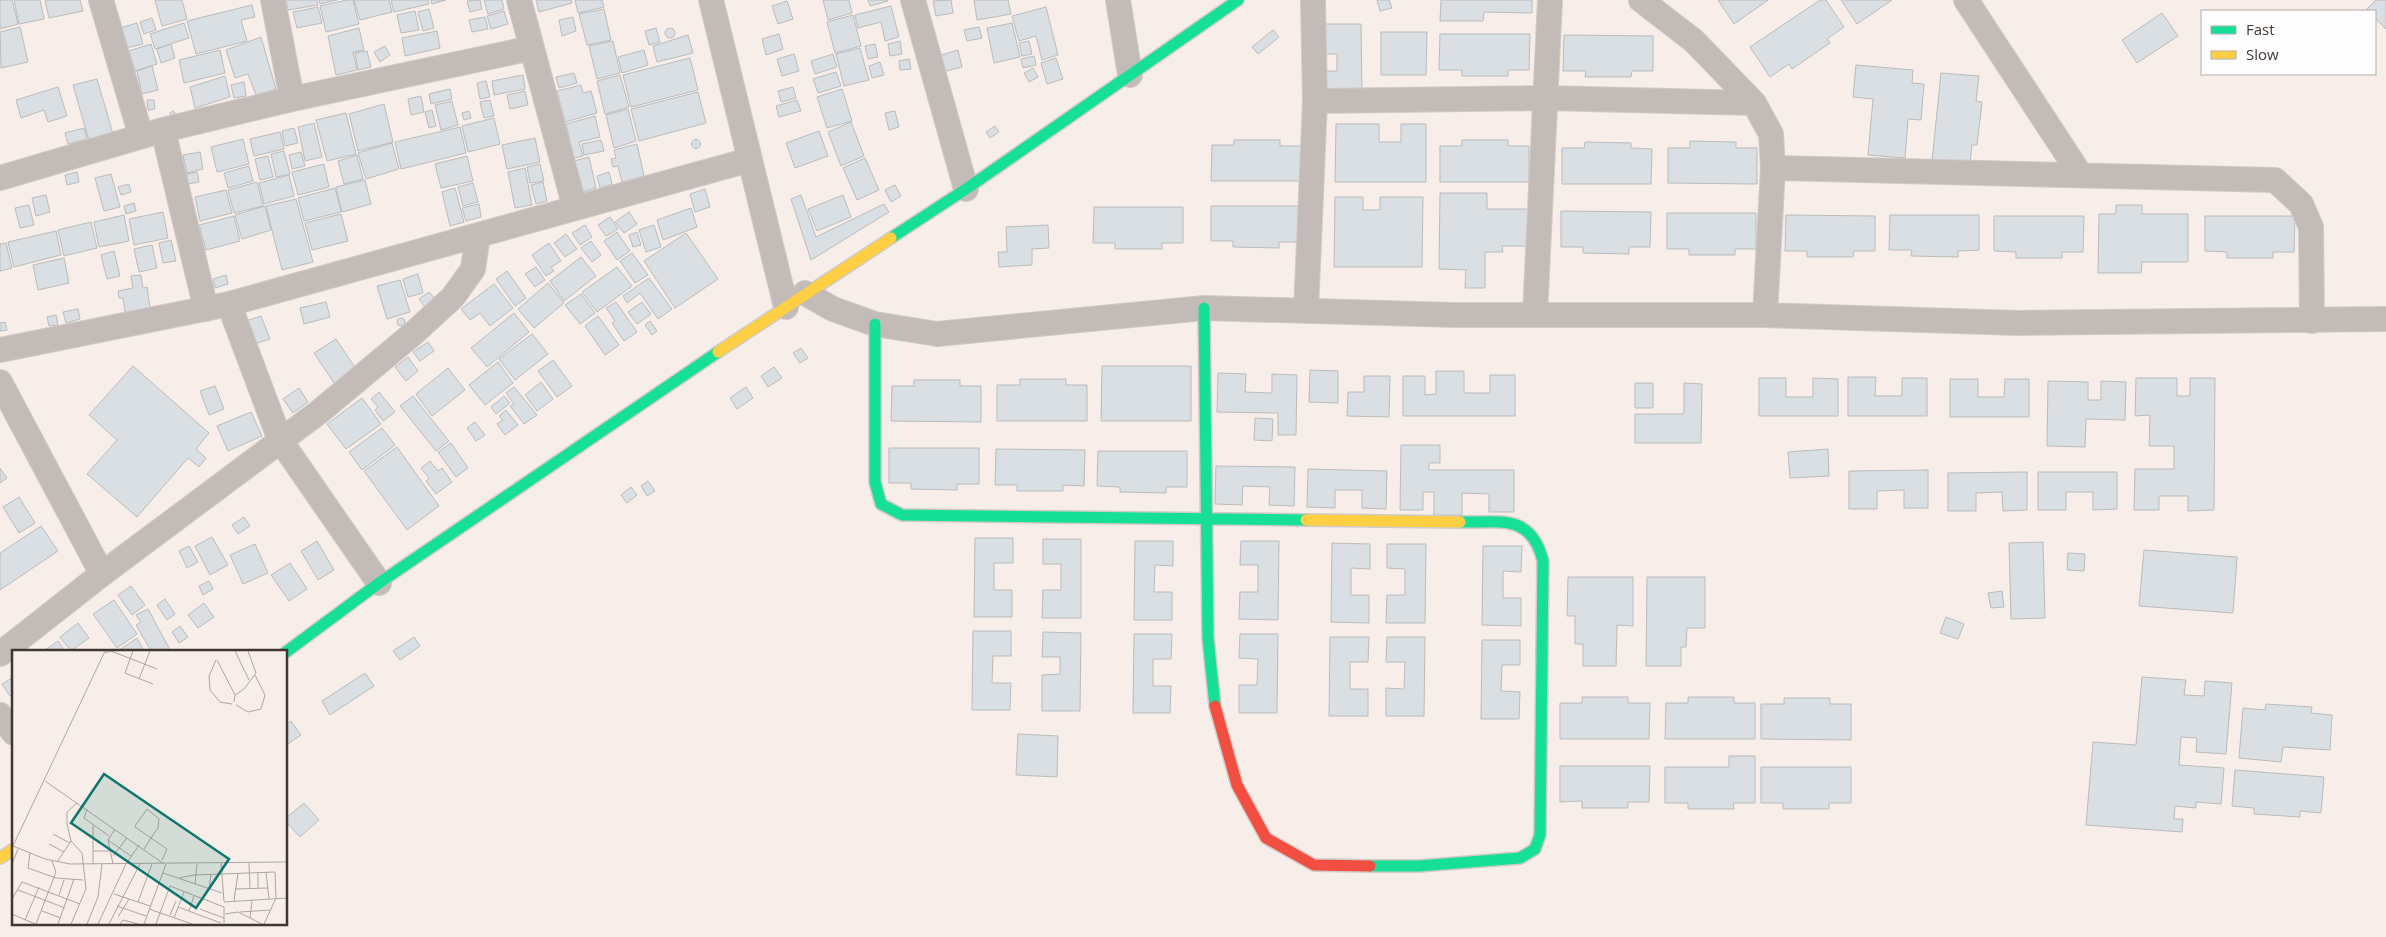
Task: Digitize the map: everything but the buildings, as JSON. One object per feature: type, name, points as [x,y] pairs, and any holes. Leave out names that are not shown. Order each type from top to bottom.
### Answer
[{"type":"street","points":[[101,0],[152,133],[206,310]]},
{"type":"street","points":[[273,0],[292,99]]},
{"type":"street","points":[[519,0],[575,208]]},
{"type":"street","points":[[711,0],[786,307]]},
{"type":"street","points":[[913,0],[966,189]]},
{"type":"street","points":[[1118,0],[1130,75]]},
{"type":"street","points":[[288,651],[379,584],[805,293],[966,189],[1238,0]]},
{"type":"street","points":[[1306,311],[1315,101],[1313,0]]},
{"type":"street","points":[[1535,315],[1550,0]]},
{"type":"street","points":[[1641,0],[1694,42],[1754,103],[1771,134],[1773,168],[1765,315]]},
{"type":"street","points":[[1966,0],[2080,174]]},
{"type":"street","points":[[0,178],[152,133],[292,99],[532,48]]},
{"type":"street","points":[[1315,101],[1545,98],[1754,103]]},
{"type":"street","points":[[0,350],[206,310],[749,160]]},
{"type":"street","points":[[1773,168],[2275,180],[2301,204],[2311,227],[2312,321]]},
{"type":"street","points":[[0,654],[102,574],[319,412],[408,338],[452,297],[473,269],[478,236]]},
{"type":"street","points":[[805,293],[833,309],[875,324],[937,334],[1204,308],[1535,315],[1765,315],[2019,323],[2386,319]]},
{"type":"street","points":[[229,304],[280,440],[379,584]]},
{"type":"street","points":[[875,324],[875,482],[881,504],[902,515],[1205,519],[1515,523],[1529,529],[1539,544],[1543,561],[1540,835],[1535,849],[1520,858],[1418,866],[1314,865],[1266,838],[1236,785],[1216,712],[1208,638],[1205,519],[1204,308]]},
{"type":"street","points":[[0,382],[102,574]]},
{"type":"street","points":[[0,715],[12,730]]},
{"type":"street","points":[[0,858],[12,850]]},
{"type":"traffic: fast","points":[[891,238],[966,189],[1238,0]]},
{"type":"traffic: fast","points":[[1204,308],[1208,638],[1215,706]]},
{"type":"traffic: fast","points":[[875,324],[875,482],[881,504],[902,515],[1306,520]]},
{"type":"traffic: fast","points":[[288,651],[379,583],[718,352]]},
{"type":"traffic: fast","points":[[1370,866],[1419,866],[1520,858],[1535,849],[1540,835],[1543,561],[1538,546],[1531,535],[1522,528],[1501,522],[1460,522]]},
{"type":"traffic: slow","points":[[718,352],[891,238]]},
{"type":"traffic: slow","points":[[1306,520],[1460,522]]},
{"type":"traffic: slow","points":[[0,858],[12,850]]},
{"type":"traffic: jam","points":[[1215,706],[1237,785],[1266,838],[1314,865],[1370,866]]}]
